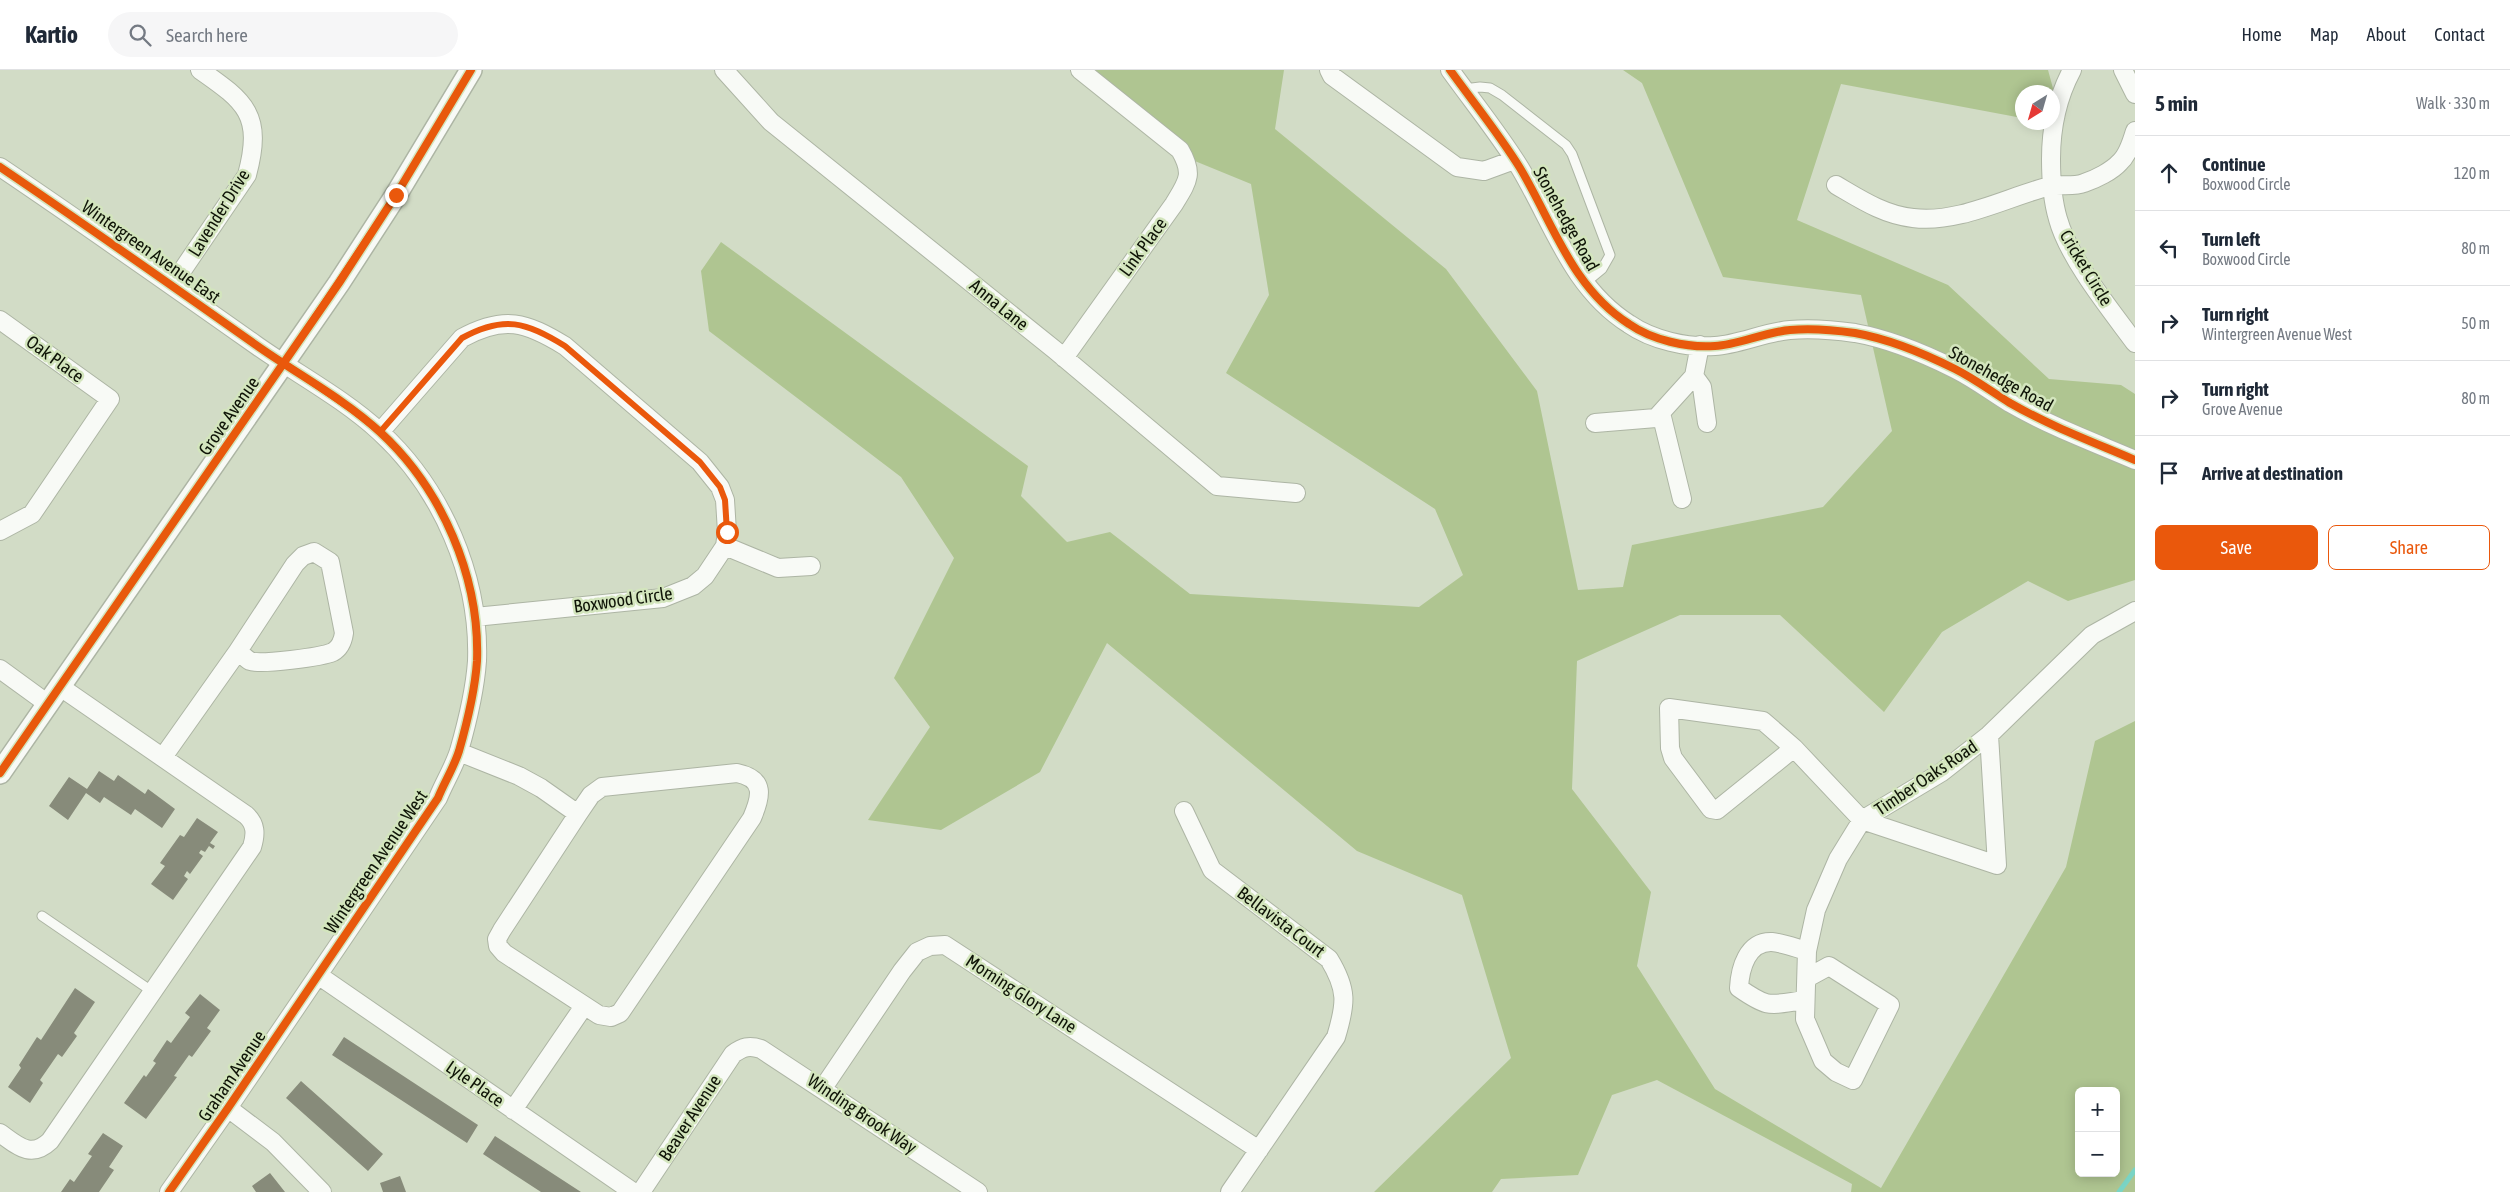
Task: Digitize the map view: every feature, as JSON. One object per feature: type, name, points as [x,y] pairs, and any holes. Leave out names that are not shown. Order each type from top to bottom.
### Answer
[{"type":"street","name":"Lavender Drive","points":[[173,284],[243,181],[252,156],[250,118],[240,100],[200,70]]},
{"type":"street","name":"Grove Avenue","points":[[0,773],[284,363],[396,195],[471,70]]},
{"type":"street","name":"Anna Lane","points":[[724,70],[772,122],[1064,358],[1218,486],[1296,493]]},
{"type":"street","name":"Link Place","points":[[1064,358],[1186,184],[1189,165],[1180,150],[1080,70]]},
{"type":"street","points":[[1329,70],[1332,76],[1457,167],[1484,171],[1514,160]]},
{"type":"street","name":"Stonehedge Road","points":[[1450,70],[1514,160],[1568,258],[1585,283],[1614,314],[1646,334],[1673,342],[1716,346],[1791,330],[1855,333],[1916,352],[1957,370],[2010,403],[2061,429],[2135,460]]},
{"type":"street","name":"Cricket Circle","points":[[2072,70],[2060,96],[2051,137],[2051,186],[2058,222],[2070,248],[2135,343]]},
{"type":"street","points":[[2123,70],[2135,94]]},
{"type":"street","points":[[1836,185],[1876,208],[1913,218],[1948,216],[1981,209],[2051,186],[2083,184],[2121,162],[2132,143],[2135,131]]},
{"type":"street","name":"Wintergreen Avenue East","points":[[0,167],[173,284],[284,363]]},
{"type":"street","name":"Oak Place","points":[[0,320],[110,399],[32,514],[0,532]]},
{"type":"street","points":[[380,432],[462,338],[480,328],[494,324],[526,325],[565,346],[700,462],[720,487],[725,500],[727,532],[725,546],[778,568],[811,566]]},
{"type":"street","points":[[1595,424],[1656,418],[1694,376],[1700,345]]},
{"type":"street","name":"Wintergreen Avenue West","points":[[284,363],[352,410],[380,432],[415,472],[446,521],[466,572],[475,617],[477,662],[458,752],[438,798],[318,975]]},
{"type":"street","points":[[1694,376],[1702,387],[1707,423]]},
{"type":"street","points":[[1661,413],[1682,500]]},
{"type":"street","name":"Boxwood Circle","points":[[475,617],[663,598],[693,586],[705,576],[725,546]]},
{"type":"street","points":[[163,757],[303,556],[314,552],[330,562],[344,633],[343,642],[333,652],[264,663],[250,660],[238,651]]},
{"type":"street","name":"Timber Oaks Road","points":[[1807,978],[1829,966],[1890,1005],[1853,1080],[1836,1072],[1823,1061],[1806,1019],[1804,1000],[1807,978],[1807,951],[1816,910],[1838,859],[1862,820],[1899,800],[1942,772],[1989,735],[2092,635],[2135,611]]},
{"type":"street","points":[[0,669],[54,695],[163,757],[253,821],[255,836],[252,847],[57,1132],[42,1148],[31,1150],[20,1147],[0,1133]]},
{"type":"street","points":[[1794,748],[1717,810],[1711,809],[1673,758],[1670,748],[1669,708],[1763,721],[1794,748],[1862,820],[1997,865],[1989,735]]},
{"type":"street","points":[[458,752],[519,776],[541,788],[578,814]]},
{"type":"street","points":[[737,773],[748,775],[758,785],[761,798],[752,818],[626,1006],[611,1017],[598,1015],[504,952],[497,939],[578,814],[591,796],[602,787],[737,773]]},
{"type":"street","name":"Bellavista Court","points":[[1184,811],[1212,870],[1330,959],[1340,976],[1344,992],[1344,1012],[1336,1038],[1230,1192]]},
{"type":"street","points":[[1804,1000],[1772,1004],[1761,1003],[1738,988],[1740,970],[1746,957],[1756,946],[1772,942],[1807,951]]},
{"type":"street","name":"Morning Glory Lane","points":[[823,1088],[902,971],[917,952],[930,946],[945,945],[1259,1150]]},
{"type":"street","name":"Graham Avenue","points":[[169,1192],[318,975]]},
{"type":"street","name":"Lyle Place","points":[[318,975],[633,1192]]},
{"type":"street","points":[[513,1110],[584,1006]]},
{"type":"street","name":"Winding Brook Way","points":[[743,1047],[752,1046],[761,1049],[823,1088],[978,1192]]},
{"type":"street","name":"Beaver Avenue","points":[[641,1192],[733,1054],[743,1047]]},
{"type":"street","points":[[228,1108],[273,1142],[322,1192]]},
{"type":"lane","points":[[1464,89],[1490,88],[1502,95],[1556,136],[1572,154],[1610,255],[1602,269],[1585,283]]},
{"type":"lane","points":[[42,916],[153,992]]},
{"type":"green space","points":[[1072,70],[1284,70],[1275,129],[1446,269],[1537,391],[1578,590],[1623,587],[1632,545],[1823,507],[1892,431],[1861,295],[1723,277],[1642,83],[1623,70],[2048,70],[2052,85],[2015,85],[2015,117],[1841,84],[1797,220],[1948,285],[2049,379],[2121,385],[2135,394],[2135,580],[2068,601],[2028,581],[1942,632],[1884,712],[1780,615],[1680,615],[1577,661],[1572,789],[1651,892],[1637,966],[1715,1089],[1881,1188],[2066,867],[2095,741],[2135,721],[2135,1192],[1851,1192],[1852,1184],[1657,1080],[1612,1095],[1578,1175],[1501,1179],[1492,1192],[1374,1192],[1511,1058],[1462,895],[1357,851],[1107,643],[1040,772],[941,830],[868,820],[930,727],[894,678],[954,558],[901,477],[709,331],[701,271],[721,242],[1028,466],[1021,496],[1067,542],[1110,532],[1190,594],[1419,607],[1463,575],[1435,509],[1226,373],[1269,295],[1251,184],[1168,150]]},
{"type":"building","points":[[99,771],[114,781],[118,775],[145,794],[148,789],[175,809],[162,828],[135,809],[131,815],[104,797],[100,803],[86,793],[68,820],[49,806],[69,777],[87,789]]},
{"type":"building","points":[[197,818],[218,832],[210,843],[215,846],[213,849],[209,846],[205,852],[201,850],[199,853],[203,856],[190,874],[187,871],[184,876],[188,879],[173,900],[151,884],[165,866],[160,863],[180,835],[184,837]]},
{"type":"building","points":[[75,988],[95,1002],[74,1033],[77,1036],[62,1057],[58,1054],[40,1080],[43,1083],[30,1103],[8,1087],[21,1068],[19,1065],[37,1037],[41,1040]]},
{"type":"building","points":[[200,994],[220,1010],[207,1028],[211,1031],[192,1057],[189,1055],[174,1076],[177,1077],[146,1119],[124,1103],[144,1075],[146,1077],[156,1063],[153,1061],[167,1040],[171,1043],[190,1017],[185,1013]]},
{"type":"building","points":[[344,1037],[478,1125],[467,1143],[332,1055]]},
{"type":"building","points":[[301,1081],[383,1154],[368,1171],[286,1098]]},
{"type":"building","points":[[103,1133],[123,1146],[109,1167],[114,1170],[99,1192],[61,1192],[70,1179],[74,1182],[92,1156],[88,1154]]},
{"type":"building","points":[[495,1136],[581,1192],[541,1192],[483,1154]]},
{"type":"building","points":[[270,1173],[285,1192],[256,1192],[252,1186]]},
{"type":"building","points":[[400,1176],[406,1192],[383,1192],[380,1183]]},
{"type":"waterway","points":[[2119,1192],[2135,1170]]},
{"type":"cycle path","points":[[0,773],[339,283],[396,195],[471,70]]},
{"type":"cycle path","points":[[1450,70],[1495,130],[1520,168],[1578,273],[1609,309],[1638,330],[1659,339],[1693,346],[1724,345],[1771,333],[1798,329],[1831,330],[1881,339],[1943,363],[2040,419],[2135,460]]},
{"type":"cycle path","points":[[0,167],[256,345],[351,408],[380,432],[422,480],[439,507],[453,536],[472,598],[476,629],[477,661],[473,695],[459,751],[438,798],[169,1192]]},
{"type":"route","points":[[396,195],[284,363],[352,410],[380,432],[444,356],[462,338],[480,328],[494,324],[526,325],[565,346],[700,462],[720,487],[725,500],[727,532]]}]
